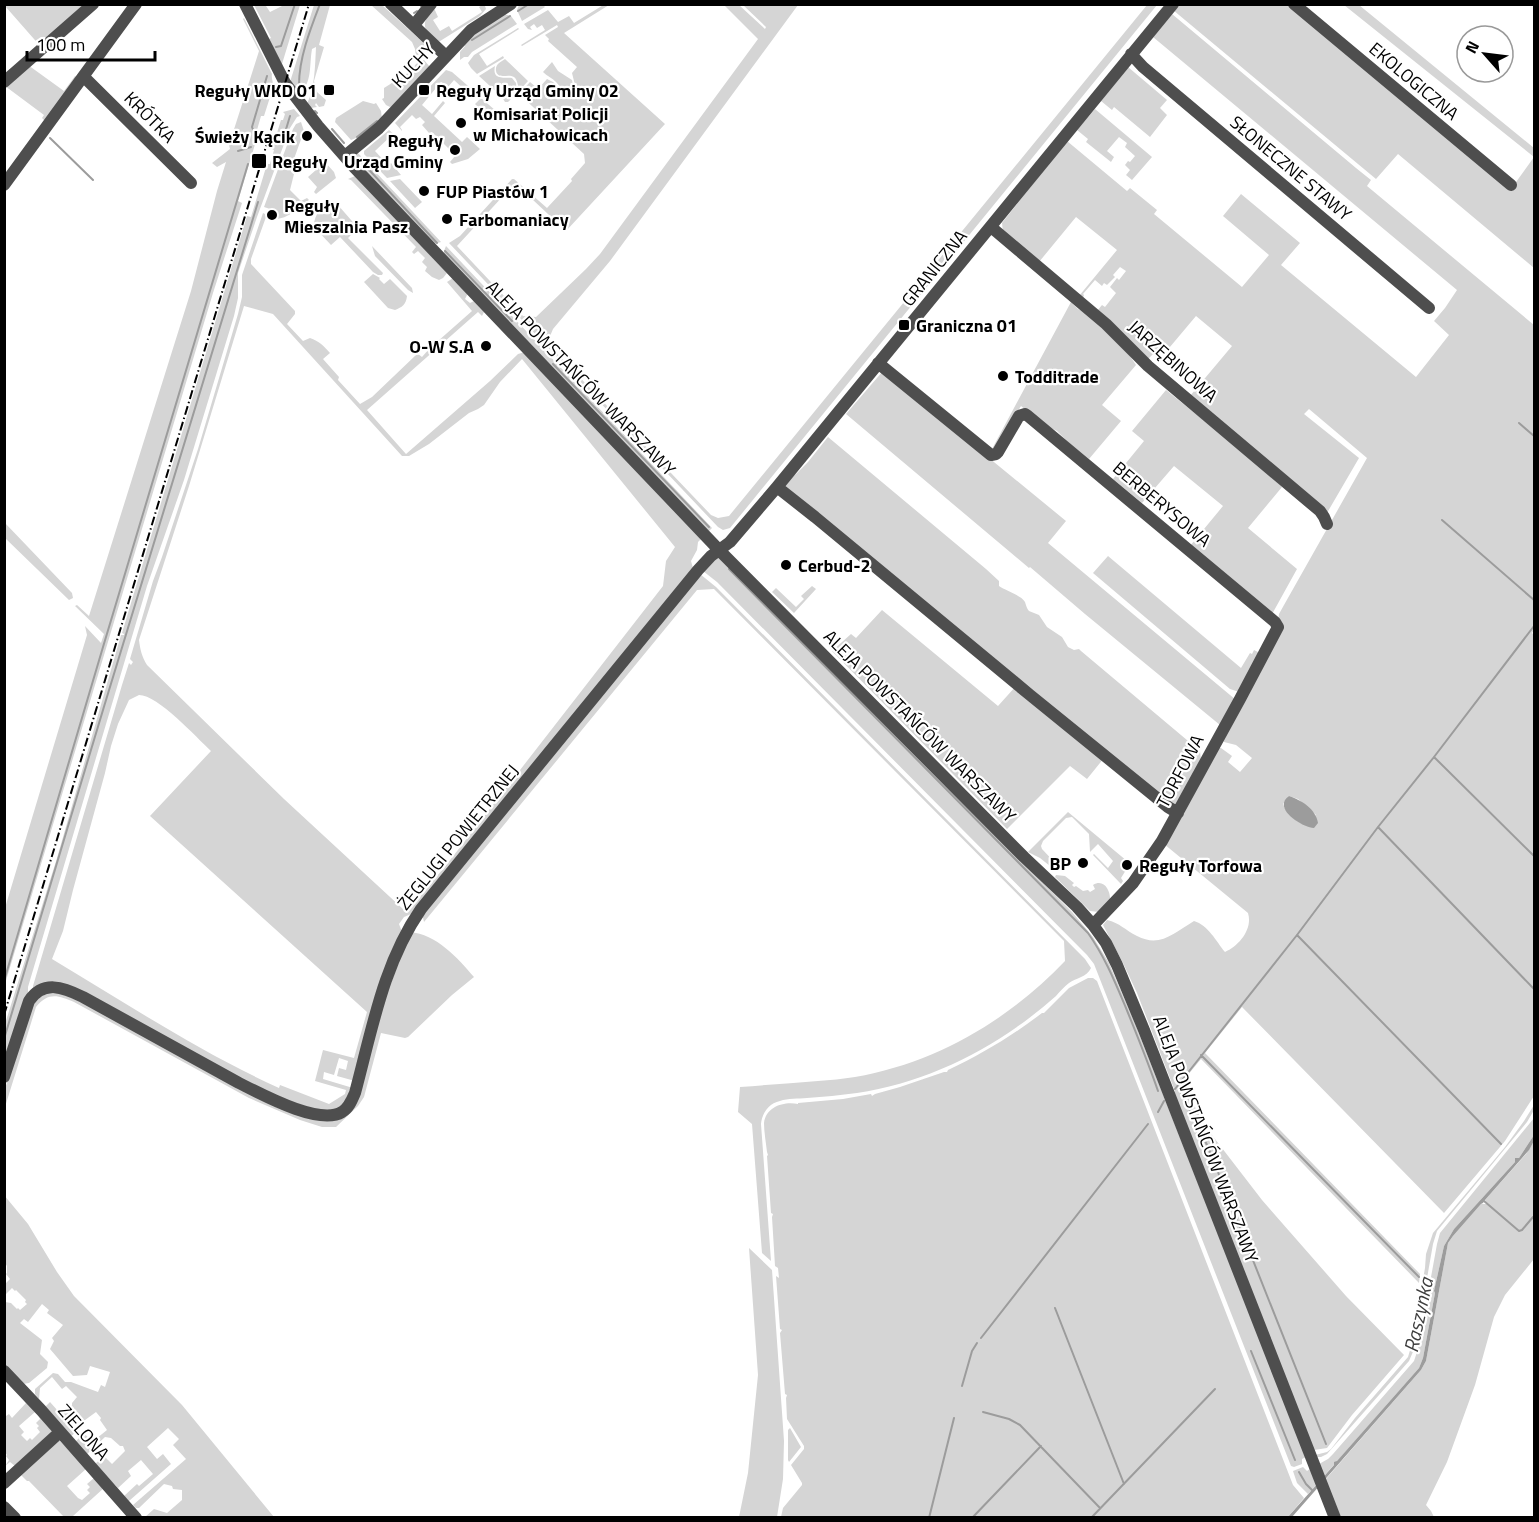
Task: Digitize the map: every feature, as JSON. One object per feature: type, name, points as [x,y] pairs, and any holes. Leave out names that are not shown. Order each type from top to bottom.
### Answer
[{"type":"street","points":[[4,82],[93,4]]},
{"type":"street","points":[[4,185],[136,4]]},
{"type":"street","name":"ALEJA POWSTAŃCÓW WARSZAWY","points":[[245,4],[285,83],[345,156],[719,550],[1093,925],[1109,950],[1128,991],[1335,1518]]},
{"type":"street","points":[[391,4],[446,56]]},
{"type":"street","points":[[414,25],[431,4]]},
{"type":"street","name":"KUCHY","points":[[345,156],[379,128],[471,30],[512,4]]},
{"type":"street","name":"GRANICZNA","points":[[719,550],[740,532],[1173,4]]},
{"type":"street","name":"EKOLOGICZNA","points":[[1294,4],[1510,185]]},
{"type":"street","name":"SŁONECZNE STAWY","points":[[1131,54],[1143,67],[1429,308]]},
{"type":"street","name":"KRÓTKA","points":[[84,77],[191,183]]},
{"type":"street","name":"JARZĘBINOWA","points":[[991,227],[1106,324],[1148,366],[1320,510],[1327,524]]},
{"type":"street","name":"BERBERYSOWA","points":[[878,363],[989,454],[996,454],[1019,416],[1025,414],[1275,622]]},
{"type":"street","points":[[777,487],[1178,813]]},
{"type":"street","name":"ŻEGLUGI POWIETRZNEJ","points":[[4,1077],[26,1008],[35,994],[42,989],[53,987],[74,993],[265,1096],[310,1113],[328,1116],[340,1113],[350,1104],[355,1093],[385,982],[394,957],[411,923],[708,558],[719,550]]},
{"type":"street","name":"TORFOWA","points":[[1093,925],[1132,883],[1162,841],[1278,628],[1275,622]]},
{"type":"street","name":"ZIELONA","points":[[4,1371],[136,1518]]},
{"type":"street","points":[[4,1483],[60,1432]]},
{"type":"street","points":[[4,1507],[15,1518]]},
{"type":"shaded area","points":[[605,4],[609,5],[564,33],[665,124],[566,231],[515,183],[457,246],[523,316],[536,317],[600,254],[758,39],[724,5],[739,5],[765,29],[766,27],[743,5],[798,5],[610,261],[553,329],[548,341],[549,345],[711,515],[718,518],[729,516],[1147,5],[1157,5],[730,528],[723,530],[449,243],[460,236],[512,179],[547,208],[585,163],[584,154],[519,94],[530,82],[538,89],[547,79],[563,92],[570,92],[575,85],[572,73],[577,67],[548,41],[545,35],[558,27],[557,25],[521,45],[545,30],[542,25],[537,28],[534,24],[530,27],[532,30],[524,24],[548,10],[558,22],[569,16],[574,23]]},
{"type":"shaded area","points":[[4,5],[88,5],[41,47]]},
{"type":"shaded area","points":[[254,5],[266,6],[270,12],[284,5],[300,5],[283,66],[267,40],[271,38]]},
{"type":"shaded area","points":[[314,5],[330,5],[319,45],[324,47],[314,81],[317,92],[326,100],[324,106],[319,107],[316,103],[317,107],[311,108],[307,104],[313,84],[316,47],[312,49],[308,80],[298,95],[290,82]]},
{"type":"shaded area","points":[[371,5],[382,5],[429,48],[416,56],[412,42]]},
{"type":"shaded area","points":[[482,5],[486,9],[480,16],[437,43],[426,30],[425,23],[434,8],[438,17],[433,20],[440,31],[449,26],[452,31],[482,12],[479,7]]},
{"type":"shaded area","points":[[519,5],[543,5],[545,7],[522,21],[517,10]]},
{"type":"shaded area","points":[[1178,5],[1288,5],[1511,189],[1534,157],[1534,268],[1398,154],[1376,179],[1173,10]]},
{"type":"shaded area","points":[[1344,5],[1359,5],[1534,148],[1534,157]]},
{"type":"shaded area","points":[[504,14],[511,16],[517,24],[460,60],[460,52],[465,46],[463,44],[474,33]]},
{"type":"shaded area","points":[[1172,14],[1371,180],[1367,186],[1534,325],[1534,630],[1532,633],[1534,635],[1534,1096],[1505,1141],[1444,1213],[1242,1007],[1205,1053],[1420,1274],[1419,1283],[1201,1059],[1182,1082],[1205,1126],[1262,1200],[1346,1296],[1404,1355],[1327,1448],[1314,1450],[1137,993],[1103,925],[1107,920],[1112,921],[1137,936],[1160,940],[1194,921],[1208,930],[1225,952],[1235,946],[1247,931],[1248,913],[1164,844],[1217,748],[1221,748],[1232,756],[1228,762],[1240,772],[1252,758],[1236,745],[1224,742],[1222,739],[1278,621],[1279,614],[1367,458],[1309,409],[1304,414],[1359,458],[1327,513],[1190,396],[1232,346],[1196,316],[1159,360],[1153,354],[1147,360],[1097,311],[1102,305],[1105,307],[1116,293],[1110,287],[1126,271],[1120,267],[1113,275],[1115,277],[1107,285],[1104,283],[1102,286],[1095,280],[1083,294],[1083,298],[1079,296],[1117,250],[1076,217],[1039,262],[1003,232],[1002,223],[1067,141],[1127,191],[1130,188],[1157,210],[1154,214],[1242,287],[1269,255],[1223,216],[1241,194],[1300,243],[1281,265],[1416,377],[1449,335],[1434,321],[1457,290],[1153,37]],"holes":[[[1289,796],[1298,799],[1316,815],[1302,824],[1291,816],[1283,804]]]},
{"type":"shaded area","points":[[244,18],[272,74],[273,87],[270,87],[268,93],[271,94],[264,116],[261,116],[257,130],[259,131],[238,201],[242,203],[5,984],[5,908],[87,635],[85,626],[101,643],[104,634],[75,606],[77,605],[89,616],[191,291],[226,162],[217,167],[212,163],[230,149],[229,145],[259,51]]},
{"type":"shaded area","points":[[518,28],[479,54],[487,66],[503,56],[504,58],[477,74],[471,68],[468,63],[474,55]]},
{"type":"shaded area","points":[[505,59],[528,81],[519,91],[514,77],[497,74],[496,67]]},
{"type":"shaded area","points":[[424,60],[430,67],[396,105],[390,107],[386,105],[382,99],[384,88]]},
{"type":"shaded area","points":[[552,62],[558,71],[572,80],[573,85],[568,90],[562,89],[543,72]]},
{"type":"shaded area","points":[[28,65],[64,91],[75,76],[77,77],[45,121],[42,118],[44,115],[5,86]]},
{"type":"shaded area","points":[[495,66],[497,76],[512,78],[516,83],[517,93],[508,102],[505,102],[479,76]]},
{"type":"shaded area","points":[[1128,67],[1167,100],[1160,108],[1167,115],[1150,137],[1114,107],[1112,110],[1101,101]]},
{"type":"shaded area","points":[[446,70],[452,72],[475,92],[470,97],[465,97],[468,93],[454,80],[448,87],[441,82],[422,105],[432,114],[443,101],[445,103],[434,116],[462,142],[467,137],[480,149],[468,159],[452,164],[450,162],[458,150],[454,147],[450,150],[432,132],[429,133],[422,125],[425,122],[420,117],[416,119],[412,115],[400,127],[402,131],[395,123]]},
{"type":"shaded area","points":[[481,98],[496,111],[487,121],[477,112],[480,109],[475,104]]},
{"type":"shaded area","points":[[363,101],[376,103],[381,111],[382,119],[358,140],[356,138],[351,140],[335,122],[336,118]]},
{"type":"shaded area","points":[[294,109],[300,116],[290,128],[238,273],[238,298],[234,316],[184,480],[147,586],[28,987],[28,994],[5,1062],[5,1024],[57,858],[121,635],[124,635],[122,633],[247,216],[251,217],[267,164],[270,164],[274,150],[272,149],[285,114],[283,112]]},
{"type":"shaded area","points":[[1095,109],[1152,157],[1132,180],[1126,175],[1130,170],[1125,165],[1135,156],[1125,147],[1127,143],[1119,137],[1107,151],[1114,157],[1111,162],[1086,142],[1088,139],[1077,130]]},
{"type":"shaded area","points":[[301,122],[304,131],[290,170],[294,174],[290,190],[301,201],[307,198],[309,200],[288,216],[273,219],[276,211],[264,207],[293,129]]},
{"type":"shaded area","points":[[389,130],[396,136],[392,135],[375,151],[388,165],[391,163],[401,175],[387,178],[364,154],[364,151]]},
{"type":"shaded area","points":[[357,152],[441,242],[434,244],[356,161]]},
{"type":"shaded area","points":[[325,162],[336,178],[316,194],[314,192],[317,187],[308,177]]},
{"type":"shaded area","points":[[355,176],[447,273],[443,278],[439,280],[425,271],[427,267],[422,262],[425,258],[418,251],[414,254],[412,252],[416,247],[348,179]]},
{"type":"shaded area","points":[[400,179],[422,202],[415,208],[390,181]]},
{"type":"shaded area","points":[[332,202],[338,205],[358,228],[348,238],[383,273],[382,275],[373,272],[340,237],[331,245],[314,227],[319,212]]},
{"type":"shaded area","points":[[263,213],[266,217],[251,264],[295,311],[287,324],[303,341],[313,339],[328,350],[330,353],[323,359],[360,404],[372,397],[416,355],[422,357],[472,311],[447,282],[453,278],[468,293],[465,299],[470,303],[474,301],[484,312],[482,316],[478,312],[367,410],[406,454],[518,354],[525,352],[702,538],[698,542],[697,550],[691,561],[693,568],[411,914],[404,917],[399,924],[402,932],[355,1081],[337,1076],[339,1068],[346,1070],[348,1061],[339,1058],[334,1075],[324,1072],[323,1079],[353,1088],[343,1107],[327,1113],[273,1096],[73,988],[33,989],[122,685],[129,663],[131,665],[133,662],[130,659],[153,581],[198,449],[238,314],[242,297],[242,275]],"holes":[[[244,306],[273,314],[402,456],[409,456],[429,444],[469,413],[484,405],[500,382],[522,359],[675,547],[666,561],[663,586],[409,910],[403,909],[284,799],[147,665],[142,653],[139,640]],[[139,695],[147,697],[166,709],[211,751],[150,816],[367,1012],[354,1058],[323,1050],[315,1081],[346,1090],[345,1094],[329,1104],[280,1085],[279,1088],[221,1059],[52,959],[63,931],[118,724],[129,700]]]},
{"type":"shaded area","points":[[372,246],[412,288],[413,293],[375,256]]},
{"type":"shaded area","points":[[446,246],[712,528],[709,531],[444,254]]},
{"type":"shaded area","points":[[373,274],[384,284],[390,279],[407,296],[406,302],[395,310],[388,308],[364,282]]},
{"type":"shaded area","points":[[1071,302],[1078,309],[1086,312],[1123,346],[1136,365],[1102,405],[1121,421],[1089,459],[1057,431],[1043,424],[1021,406],[994,450],[992,449]]},
{"type":"shaded area","points":[[883,371],[1066,521],[1048,543],[1236,700],[1220,725],[846,414]]},
{"type":"shaded area","points":[[1166,390],[1253,460],[1282,487],[1248,528],[1297,569],[1271,616],[1190,546],[1223,506],[1174,466],[1142,503],[1113,479],[1144,441],[1132,431]]},
{"type":"shaded area","points":[[828,437],[986,569],[999,581],[999,586],[1023,600],[1029,611],[1039,615],[1047,627],[1062,637],[1068,647],[1074,650],[1079,649],[1200,751],[1201,761],[1179,804],[1173,806],[783,489],[788,480],[808,462]]},
{"type":"shaded area","points":[[5,523],[72,593],[73,598],[69,600],[5,538]]},
{"type":"shaded area","points":[[1108,556],[1241,668],[1250,653],[1252,654],[1254,650],[1260,653],[1239,692],[1230,689],[1093,573]]},
{"type":"shaded area","points":[[716,557],[721,558],[1072,912],[1093,937],[1109,963],[1134,1021],[1306,1457],[1302,1459],[1302,1464],[1291,1466],[1094,964],[717,582],[703,571]]},
{"type":"shaded area","points":[[700,574],[716,587],[1085,959],[1091,968],[1084,975],[1069,983],[1035,1014],[964,1059],[885,1088],[857,1093],[786,1099],[769,1106],[761,1124],[771,1261],[762,1253],[752,1124],[738,1112],[740,1087],[855,1077],[914,1061],[942,1050],[995,1020],[1043,982],[1065,961],[1064,941],[714,589],[697,590],[424,922],[422,913]]},
{"type":"shaded area","points":[[812,586],[816,589],[794,613],[772,592],[776,588],[796,607],[804,599],[801,596]]},
{"type":"shaded area","points":[[882,610],[998,706],[1016,686],[1104,758],[1087,779],[1070,766],[1007,829],[832,651],[851,634],[856,638]]},
{"type":"shaded area","points":[[1289,796],[1311,809],[1318,823],[1314,828],[1296,821],[1286,811],[1285,801]]},
{"type":"shaded area","points":[[1068,812],[1127,861],[1124,866],[1127,868],[1130,864],[1132,865],[1121,878],[1123,881],[1121,884],[1093,855],[1108,868],[1113,861],[1098,844],[1090,852],[1089,834],[1072,817],[1066,818],[1043,841],[1041,846],[1058,866],[1050,866],[1028,852]]},
{"type":"shaded area","points":[[1056,875],[1065,876],[1074,883],[1072,885],[1074,887],[1083,891],[1090,892],[1095,889],[1093,885],[1103,884],[1108,890],[1110,901],[1099,912],[1090,911],[1055,877]]},
{"type":"shaded area","points":[[410,932],[429,937],[446,948],[474,977],[408,1037],[381,1033],[364,1097],[336,1127],[322,1127],[300,1120],[249,1098],[74,1002],[54,996],[40,1002],[36,1007],[5,1107],[5,1089],[29,1008],[41,996],[67,994],[257,1095],[341,1117]]},
{"type":"shaded area","points":[[1088,978],[1097,981],[1293,1485],[1304,1498],[1287,1518],[781,1517],[783,1508],[802,1485],[791,1465],[804,1446],[787,1419],[787,1395],[785,1394],[780,1333],[782,1330],[780,1329],[776,1276],[779,1278],[778,1268],[775,1266],[773,1214],[771,1213],[768,1155],[764,1130],[768,1112],[787,1103],[798,1104],[871,1094],[872,1096],[947,1072],[1044,1013],[1069,988]]},
{"type":"shaded area","points":[[1534,1105],[1534,1110],[1527,1122],[1437,1231],[1415,1347],[1409,1361],[1327,1454],[1316,1457],[1315,1455],[1331,1449],[1408,1357],[1426,1254],[1433,1233],[1505,1147]]},
{"type":"shaded area","points":[[1534,1118],[1534,1135],[1519,1158],[1515,1158],[1515,1162],[1454,1229],[1444,1246],[1423,1358],[1419,1368],[1324,1476],[1319,1464],[1333,1454],[1414,1361],[1440,1233]]},
{"type":"shaded area","points":[[1534,1135],[1534,1141],[1529,1150],[1448,1243],[1426,1361],[1421,1370],[1292,1517],[1287,1518],[1419,1368],[1423,1358],[1444,1246],[1454,1229],[1515,1162],[1515,1158],[1519,1158]]},
{"type":"shaded area","points":[[1534,1141],[1534,1259],[1505,1295],[1494,1317],[1475,1385],[1447,1462],[1426,1505],[1434,1517],[1341,1517],[1325,1480],[1421,1370],[1426,1361],[1448,1243],[1481,1204],[1487,1204],[1485,1200],[1526,1154]]},
{"type":"shaded area","points":[[4,1195],[28,1224],[74,1296],[182,1405],[274,1517],[145,1517],[154,1509],[167,1513],[182,1500],[182,1490],[173,1489],[172,1486],[164,1484],[139,1508],[133,1505],[186,1459],[173,1445],[179,1439],[168,1428],[147,1447],[157,1459],[163,1454],[171,1464],[129,1501],[124,1496],[153,1474],[141,1460],[128,1471],[131,1476],[118,1488],[95,1464],[104,1456],[112,1464],[125,1451],[123,1446],[105,1437],[86,1455],[75,1442],[84,1433],[92,1442],[107,1430],[96,1412],[81,1423],[83,1426],[69,1438],[44,1408],[50,1402],[58,1411],[61,1409],[64,1412],[77,1397],[66,1386],[62,1389],[52,1377],[40,1388],[39,1399],[35,1394],[35,1389],[53,1373],[58,1374],[65,1382],[98,1392],[101,1385],[105,1387],[110,1372],[90,1366],[87,1375],[73,1376],[50,1349],[54,1341],[52,1338],[63,1325],[47,1313],[49,1310],[42,1304],[28,1322],[24,1319],[20,1323],[42,1340],[40,1354],[48,1362],[47,1368],[29,1383],[23,1384],[5,1365],[5,1302],[11,1303],[20,1310],[27,1304],[26,1300],[12,1288],[5,1295],[5,1284],[10,1279],[6,1274],[5,1263]]},
{"type":"shaded area","points":[[749,1248],[772,1270],[784,1441],[783,1479],[777,1517],[739,1517],[748,1473],[758,1375]]},
{"type":"shaded area","points":[[22,1394],[35,1412],[19,1426],[24,1432],[21,1435],[27,1441],[30,1438],[32,1440],[40,1432],[36,1423],[40,1419],[38,1415],[40,1413],[52,1432],[15,1466],[10,1462],[5,1466],[9,1460],[5,1452],[5,1415],[9,1414],[12,1418],[26,1403],[20,1396]]},
{"type":"shaded area","points":[[790,1428],[801,1447],[789,1462],[788,1430]]},
{"type":"shaded area","points":[[57,1441],[60,1441],[105,1487],[74,1517],[64,1517],[20,1474]],"holes":[[[86,1469],[94,1478],[87,1484],[90,1487],[87,1490],[90,1493],[82,1500],[67,1486]]]},
{"type":"shaded area","points":[[1303,1467],[1307,1471],[1310,1469],[1316,1485],[1308,1494],[1297,1483],[1293,1471]]},
{"type":"waterway","points":[[276,47],[281,46],[295,4]]},
{"type":"waterway","points":[[299,85],[303,54],[320,4]]},
{"type":"waterway","points":[[518,11],[529,4]]},
{"type":"waterway","points":[[472,40],[510,16]]},
{"type":"waterway","points":[[255,135],[252,127],[267,76]]},
{"type":"waterway","points":[[278,142],[284,136],[290,116]]},
{"type":"waterway","points":[[357,137],[377,121]]},
{"type":"waterway","points":[[332,129],[344,143]]},
{"type":"waterway","points":[[50,138],[93,180]]},
{"type":"waterway","points":[[238,151],[251,147]]},
{"type":"waterway","points":[[359,159],[437,243]]},
{"type":"waterway","points":[[4,981],[248,164]]},
{"type":"waterway","points":[[4,1039],[258,202]]},
{"type":"waterway","points":[[445,251],[512,321]]},
{"type":"waterway","points":[[553,364],[709,527]]},
{"type":"waterway","points":[[1519,423],[1534,436]]},
{"type":"waterway","points":[[1442,520],[1534,600]]},
{"type":"waterway","points":[[729,569],[1088,933],[1114,979],[1158,1091]]},
{"type":"waterway","points":[[1175,1089],[1297,935],[1534,626]]},
{"type":"waterway","points":[[1434,757],[1534,856]]},
{"type":"waterway","points":[[1378,827],[1534,989]]},
{"type":"waterway","points":[[1297,935],[1501,1144]]},
{"type":"waterway","name":"Raszynka","points":[[1201,1055],[1419,1277]]},
{"type":"waterway","points":[[1178,1086],[1208,1147],[1326,1444]]},
{"type":"waterway","points":[[1158,1112],[1164,1101]]},
{"type":"waterway","points":[[981,1338],[1148,1124]]},
{"type":"waterway","points":[[1484,1201],[1519,1231],[1533,1217]]},
{"type":"waterway","points":[[1055,1308],[1124,1484]]},
{"type":"waterway","points":[[962,1386],[972,1351],[977,1343]]},
{"type":"waterway","points":[[1251,1351],[1295,1460]]},
{"type":"waterway","points":[[1091,1518],[1215,1389]]},
{"type":"waterway","points":[[983,1412],[1009,1419],[1020,1425],[1100,1508]]},
{"type":"waterway","points":[[929,1518],[954,1418]]},
{"type":"waterway","points":[[972,1518],[1041,1446]]},
{"type":"waterway","points":[[1299,1472],[1313,1491]]},
{"type":"railway","points":[[4,1015],[309,4]]},
{"type":"place","name":"Reguły WKD 01","points":[[329,90]]},
{"type":"place","name":"Reguły Urząd Gminy 02","points":[[424,90]]},
{"type":"place","name":"Komisariat Policji w Michałowicach","points":[[461,123]]},
{"type":"place","name":"Świeży Kącik","points":[[307,136]]},
{"type":"place","name":"Reguły Urząd Gminy","points":[[455,150]]},
{"type":"place","name":"Reguły","points":[[259,161]]},
{"type":"place","name":"FUP Piastów 1","points":[[424,191]]},
{"type":"place","name":"Reguły Mieszalnia Pasz","points":[[272,215]]},
{"type":"place","name":"Farbomaniacy","points":[[447,219]]},
{"type":"place","name":"Graniczna 01","points":[[904,325]]},
{"type":"place","name":"O-W S.A","points":[[486,346]]},
{"type":"place","name":"Todditrade","points":[[1003,376]]},
{"type":"place","name":"Cerbud-2","points":[[786,565]]},
{"type":"place","name":"BP","points":[[1083,863]]},
{"type":"place","name":"Reguły Torfowa","points":[[1127,865]]}]
